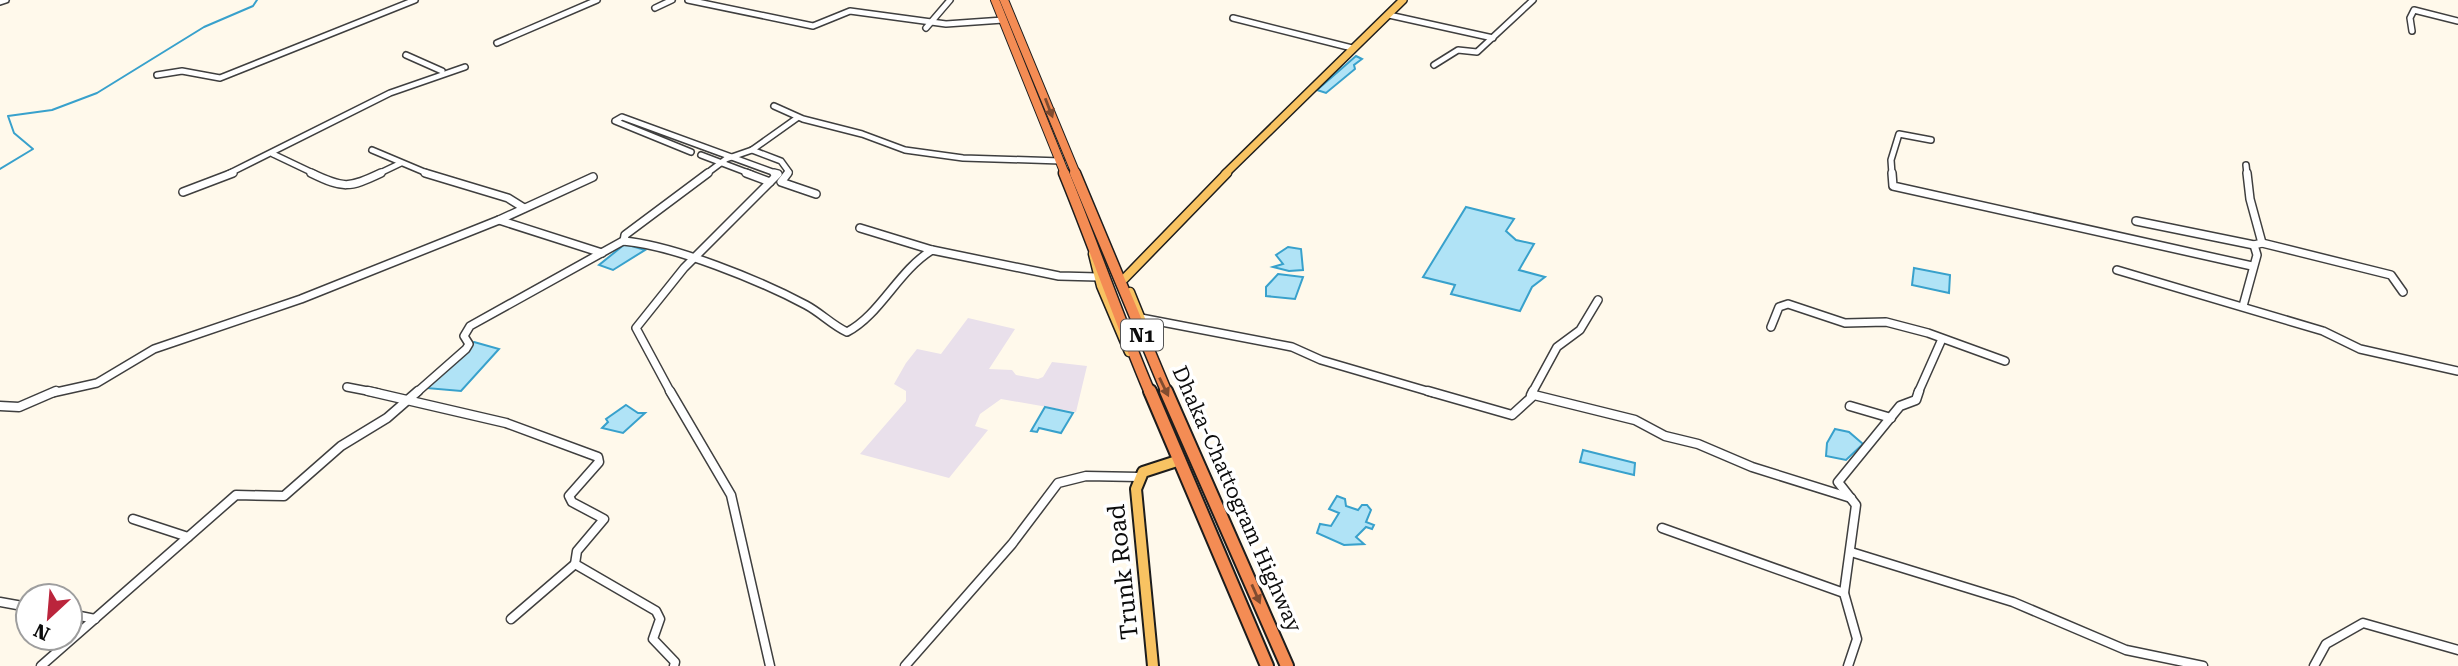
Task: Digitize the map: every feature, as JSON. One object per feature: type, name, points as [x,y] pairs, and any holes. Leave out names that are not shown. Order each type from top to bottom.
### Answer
[{"type":"highway","name":"Dhaka-Chattogram Highway","points":[[995,0],[1027,65],[1099,244],[1111,300],[1267,666]]},
{"type":"highway","name":"Dhaka-Chattogram Highway","points":[[1004,0],[1061,161],[1185,429],[1287,666]]},
{"type":"highway","points":[[1169,431],[1185,429]]},
{"type":"highway","points":[[1207,526],[1218,531],[1225,523]]},
{"type":"highway","points":[[1216,547],[1222,540],[1233,543]]},
{"type":"main road","points":[[1124,279],[1352,48],[1403,0]]},
{"type":"main road","points":[[1138,360],[1129,352],[1117,328],[1098,277],[1093,256],[1099,244],[1120,269],[1153,350],[1152,359]]},
{"type":"main road","points":[[1120,269],[1135,268]]},
{"type":"main road","name":"Trunk Road","points":[[1153,666],[1136,508],[1139,477],[1143,472],[1181,460]]},
{"type":"street","points":[[0,2],[6,0]]},
{"type":"street","points":[[157,75],[182,71],[220,78],[415,0]]},
{"type":"street","points":[[497,43],[597,0]]},
{"type":"street","points":[[655,8],[672,0]]},
{"type":"street","points":[[688,0],[813,26],[850,12],[931,23],[1003,20]]},
{"type":"street","points":[[926,28],[950,0]]},
{"type":"street","points":[[1434,65],[1458,50],[1477,52],[1532,0]]},
{"type":"street","points":[[2413,31],[2410,18],[2414,10],[2458,21]]},
{"type":"street","points":[[1389,15],[1493,38]]},
{"type":"street","points":[[1233,18],[1352,48]]},
{"type":"street","points":[[406,55],[442,71]]},
{"type":"street","points":[[183,192],[273,154],[347,114],[442,71],[466,67]]},
{"type":"street","points":[[774,106],[797,118],[860,133],[878,143],[918,153],[1061,161]]},
{"type":"street","points":[[691,152],[615,121],[622,117],[778,174],[693,260],[636,328],[731,495],[770,666]]},
{"type":"street","points":[[624,241],[625,235],[722,162],[752,150],[797,118]]},
{"type":"street","points":[[1931,140],[1899,134],[1891,160],[1893,186],[2252,265]]},
{"type":"street","points":[[372,150],[428,174],[508,198],[524,208]]},
{"type":"street","points":[[752,150],[781,161],[789,172],[781,182],[816,194]]},
{"type":"street","points":[[273,154],[334,184],[352,187],[401,163]]},
{"type":"street","points":[[701,155],[770,182]]},
{"type":"street","points":[[2246,165],[2250,199],[2262,243]]},
{"type":"street","points":[[0,406],[6,404],[19,407],[62,388],[97,383],[154,349],[301,299],[499,220],[593,177]]},
{"type":"street","points":[[499,220],[602,253]]},
{"type":"street","points":[[2136,221],[2254,246],[2262,243],[2391,275],[2403,292]]},
{"type":"street","points":[[860,228],[932,250],[1059,276],[1098,277]]},
{"type":"street","points":[[41,666],[236,495],[284,496],[341,446],[367,433],[469,345],[464,336],[470,326],[624,241],[642,242],[802,303],[847,332],[857,328],[890,284],[932,250]]},
{"type":"street","points":[[2244,306],[2252,265],[2257,255],[2254,246]]},
{"type":"street","points":[[2117,270],[2323,331],[2360,349],[2458,371]]},
{"type":"street","points":[[1141,318],[1292,347],[1321,360],[1512,415],[1531,395],[1557,346],[1580,330],[1598,300]]},
{"type":"street","points":[[1771,327],[1779,307],[1788,303],[1845,323],[1886,322],[1942,338],[2005,361]]},
{"type":"street","points":[[1848,666],[1857,639],[1844,593],[1856,505],[1838,482],[1844,471],[1876,439],[1900,406],[1916,400],[1923,376],[1942,338]]},
{"type":"street","points":[[347,387],[409,398],[547,435],[598,457],[600,461],[569,496],[572,502],[604,519],[577,551],[575,564],[512,619]]},
{"type":"street","points":[[1531,395],[1635,420],[1665,436],[1698,444],[1752,467],[1851,498]]},
{"type":"street","points":[[1850,406],[1891,418]]},
{"type":"street","points":[[905,666],[1012,544],[1058,483],[1065,479],[1139,477]]},
{"type":"street","points":[[133,519],[188,537]]},
{"type":"street","points":[[1662,528],[1844,593]]},
{"type":"street","points":[[1850,552],[2013,602],[2126,650],[2203,666]]},
{"type":"street","points":[[575,564],[656,611],[660,619],[653,639],[675,662],[674,666]]},
{"type":"street","points":[[84,617],[95,619]]},
{"type":"street","points":[[2314,666],[2326,644],[2363,623],[2458,650]]},
{"type":"shaded area","points":[[968,318],[1015,329],[989,369],[1012,370],[1016,375],[1038,379],[1043,377],[1052,362],[1087,366],[1076,412],[1001,399],[980,414],[975,426],[988,430],[949,478],[860,454],[906,401],[906,391],[894,384],[917,349],[941,354]]},
{"type":"water","points":[[1356,56],[1362,59],[1354,65],[1355,69],[1326,93],[1317,90]]},
{"type":"water","points":[[1466,207],[1514,219],[1506,231],[1516,240],[1534,244],[1519,270],[1545,277],[1532,287],[1520,311],[1451,294],[1455,285],[1423,277]]},
{"type":"water","points":[[625,244],[645,250],[613,270],[599,265]]},
{"type":"water","points":[[1288,247],[1301,249],[1303,270],[1289,271],[1273,267],[1283,264],[1276,255]]},
{"type":"water","points":[[1914,268],[1950,275],[1949,293],[1912,285]]},
{"type":"water","points":[[1278,274],[1303,277],[1295,299],[1266,296],[1266,287]]},
{"type":"water","points":[[474,342],[499,349],[461,391],[426,388]]},
{"type":"water","points":[[626,405],[638,413],[645,413],[623,433],[602,428],[608,422],[606,419]]},
{"type":"water","points":[[1045,407],[1073,413],[1061,433],[1039,428],[1037,432],[1031,431]]},
{"type":"water","points":[[1835,429],[1849,432],[1863,444],[1846,460],[1826,456],[1827,443]]},
{"type":"water","points":[[1583,450],[1635,463],[1634,475],[1580,462]]},
{"type":"water","points":[[1337,496],[1345,499],[1346,506],[1358,510],[1362,505],[1367,505],[1371,510],[1366,522],[1374,525],[1372,529],[1366,527],[1356,537],[1364,544],[1344,545],[1317,533],[1320,524],[1331,526],[1339,513],[1329,509]]},
{"type":"waterway","points":[[0,169],[33,149],[14,133],[8,116],[52,110],[97,93],[204,27],[253,6],[257,0]]}]
